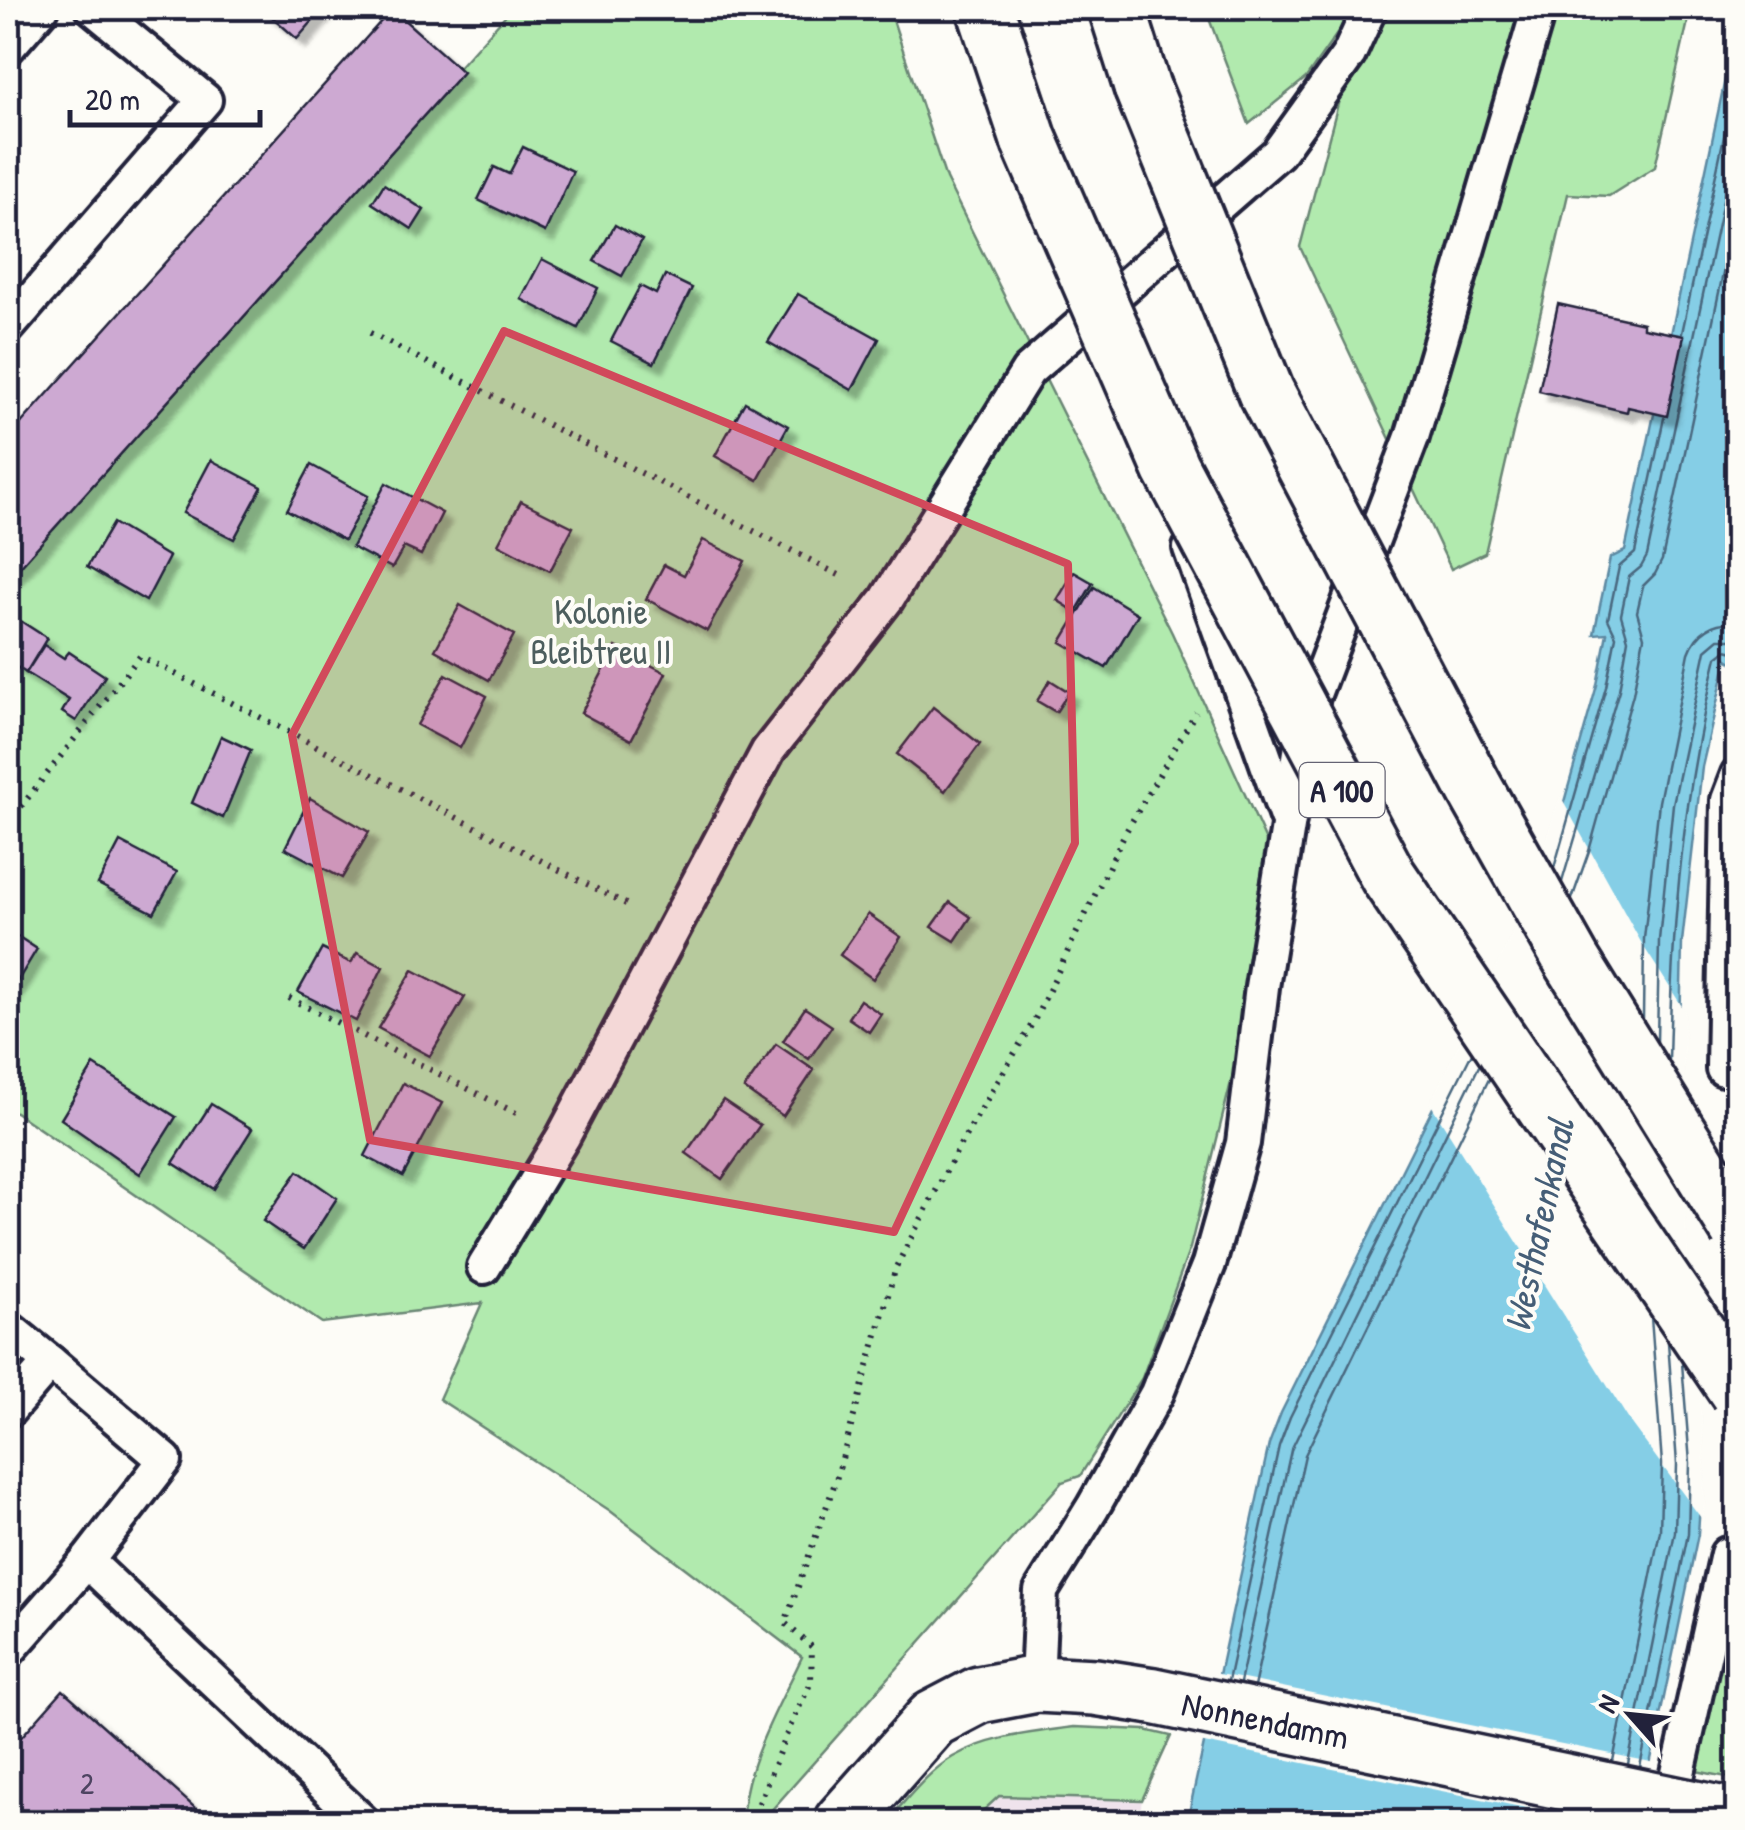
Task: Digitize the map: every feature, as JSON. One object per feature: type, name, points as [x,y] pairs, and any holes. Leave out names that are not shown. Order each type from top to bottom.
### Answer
[{"type":"main road","name":"A 100","points":[[985,8],[1029,140],[1171,468],[1388,876],[1738,1392]]},
{"type":"main road","points":[[1117,8],[1142,86],[1266,392],[1475,789],[1572,961],[1738,1229]]},
{"type":"main road","name":"Nonnendamm","points":[[842,1822],[933,1719],[979,1695],[1037,1684],[1096,1687],[1153,1696],[1738,1818]]},
{"type":"lane","points":[[8,47],[42,8]]},
{"type":"lane","points":[[8,327],[205,100],[93,8]]},
{"type":"lane","points":[[484,1267],[563,1136],[768,751],[887,599],[1028,371],[1278,154],[1348,54],[1370,8]]},
{"type":"lane","points":[[1037,1684],[1041,1591],[1094,1507],[1156,1392],[1209,1264],[1243,1143],[1306,716],[1412,437],[1539,8]]},
{"type":"lane","points":[[1102,304],[1288,821]]},
{"type":"lane","points":[[1724,1069],[1728,800],[1738,774]]},
{"type":"lane","points":[[8,1328],[165,1460],[87,1561],[8,1651]]},
{"type":"lane","points":[[8,1411],[50,1362]]},
{"type":"lane","points":[[1667,1822],[1727,1554]]},
{"type":"lane","points":[[87,1561],[362,1822]]},
{"type":"path","points":[[370,333],[887,599]]},
{"type":"path","points":[[8,824],[140,656],[673,928]]},
{"type":"path","points":[[765,1822],[758,1808],[811,1682],[812,1647],[785,1623],[836,1480],[896,1267],[960,1145],[1035,1019],[1124,835],[1228,656]]},
{"type":"path","points":[[288,998],[563,1136]]},
{"type":"highlighted area","points":[[504,331],[1068,564],[1075,843],[894,1232],[370,1140],[292,735]]},
{"type":"shaded area","points":[[998,1796],[1142,1800],[1138,1822],[971,1822]]},
{"type":"green space","name":"Kolonie Bleibtreu II","points":[[512,8],[889,8],[946,179],[1172,633],[1266,841],[1233,1074],[1190,1248],[1142,1378],[1080,1476],[1062,1482],[761,1822],[743,1822],[748,1781],[802,1657],[609,1510],[439,1399],[482,1303],[322,1323],[8,1107],[8,580],[462,73],[458,68]]},
{"type":"green space","points":[[1205,8],[1691,8],[1655,167],[1609,196],[1568,194],[1485,553],[1451,569],[1300,247],[1340,96],[1376,30],[1348,18],[1306,78],[1249,124]]},
{"type":"green space","points":[[1737,1568],[1737,1779],[1691,1770]]},
{"type":"green space","points":[[1074,1727],[1145,1730],[1171,1736],[1142,1800],[999,1796],[971,1822],[886,1822],[935,1770],[953,1757],[1012,1736]]},
{"type":"water","name":"Westhafenkanal","points":[[1737,23],[1737,665],[1727,659],[1702,767],[1682,942],[1677,1172],[1700,1504],[1698,1534],[1638,1822],[1187,1822],[1269,1444],[1506,961],[1553,841],[1597,685],[1607,633],[1594,634],[1610,558],[1625,551]]},
{"type":"pier","points":[[1560,796],[1642,944],[1685,1011],[1682,1172],[1705,1462],[1704,1522],[1632,1425],[1430,1103],[1521,915]]},
{"type":"pier","points":[[1214,1673],[1656,1763],[1643,1822],[1595,1822],[1199,1742]]},
{"type":"building","points":[[262,8],[324,8],[297,39]]},
{"type":"building","points":[[392,9],[463,72],[8,580],[8,438]]},
{"type":"building","points":[[523,147],[573,171],[545,232],[478,200],[494,167],[509,174]]},
{"type":"building","points":[[384,184],[424,210],[412,229],[372,203]]},
{"type":"building","points":[[615,225],[642,240],[622,276],[594,261]]},
{"type":"building","points":[[542,259],[598,288],[578,328],[521,299]]},
{"type":"building","points":[[665,275],[692,288],[654,363],[611,341],[640,286],[656,294]]},
{"type":"building","points":[[798,294],[879,339],[852,390],[768,342]]},
{"type":"building","points":[[1558,304],[1684,336],[1667,416],[1628,407],[1627,412],[1539,391]]},
{"type":"building","points":[[745,402],[788,426],[758,480],[715,456]]},
{"type":"building","points":[[211,460],[262,487],[234,539],[183,513]]},
{"type":"building","points":[[311,465],[368,496],[344,540],[287,510]]},
{"type":"building","points":[[386,483],[442,513],[421,555],[404,547],[392,568],[352,547]]},
{"type":"building","points":[[521,501],[573,527],[550,571],[498,544]]},
{"type":"building","points":[[113,523],[169,557],[146,601],[87,567]]},
{"type":"building","points":[[703,540],[745,561],[707,631],[646,599],[664,565],[684,575]]},
{"type":"building","points":[[1074,572],[1093,583],[1076,612],[1057,600]]},
{"type":"building","points":[[1094,587],[1138,614],[1106,668],[1061,642]]},
{"type":"building","points":[[460,605],[514,635],[489,680],[435,650]]},
{"type":"building","points":[[16,618],[47,638],[26,673],[8,661],[8,631]]},
{"type":"building","points":[[44,645],[64,658],[69,652],[105,676],[76,721],[62,712],[69,700],[26,673]]},
{"type":"building","points":[[616,647],[666,673],[631,740],[581,713]]},
{"type":"building","points":[[446,674],[487,696],[460,748],[417,725]]},
{"type":"building","points":[[1050,680],[1069,692],[1056,712],[1037,701]]},
{"type":"building","points":[[933,707],[980,744],[945,791],[897,754]]},
{"type":"building","points":[[221,736],[251,750],[223,818],[192,803]]},
{"type":"building","points":[[310,798],[369,832],[342,878],[285,848]]},
{"type":"building","points":[[120,842],[177,872],[154,913],[98,884]]},
{"type":"building","points":[[950,902],[971,917],[955,941],[932,927]]},
{"type":"building","points":[[868,914],[901,937],[873,979],[840,955]]},
{"type":"building","points":[[8,930],[37,949],[8,997]]},
{"type":"building","points":[[322,949],[351,963],[357,953],[383,967],[356,1021],[298,992]]},
{"type":"building","points":[[413,970],[465,997],[430,1056],[378,1028]]},
{"type":"building","points":[[860,1000],[881,1014],[869,1032],[848,1018]]},
{"type":"building","points":[[805,1008],[832,1026],[809,1059],[783,1041]]},
{"type":"building","points":[[776,1044],[814,1070],[783,1116],[744,1089]]},
{"type":"building","points":[[94,1065],[176,1117],[140,1174],[61,1119]]},
{"type":"building","points":[[403,1083],[442,1103],[403,1176],[365,1156]]},
{"type":"building","points":[[723,1100],[760,1125],[722,1179],[686,1153]]},
{"type":"building","points":[[211,1104],[252,1129],[214,1189],[173,1163]]},
{"type":"building","points":[[298,1171],[337,1198],[304,1249],[263,1221]]},
{"type":"building","points":[[63,1690],[202,1814],[195,1822],[8,1822],[8,1752]]}]
